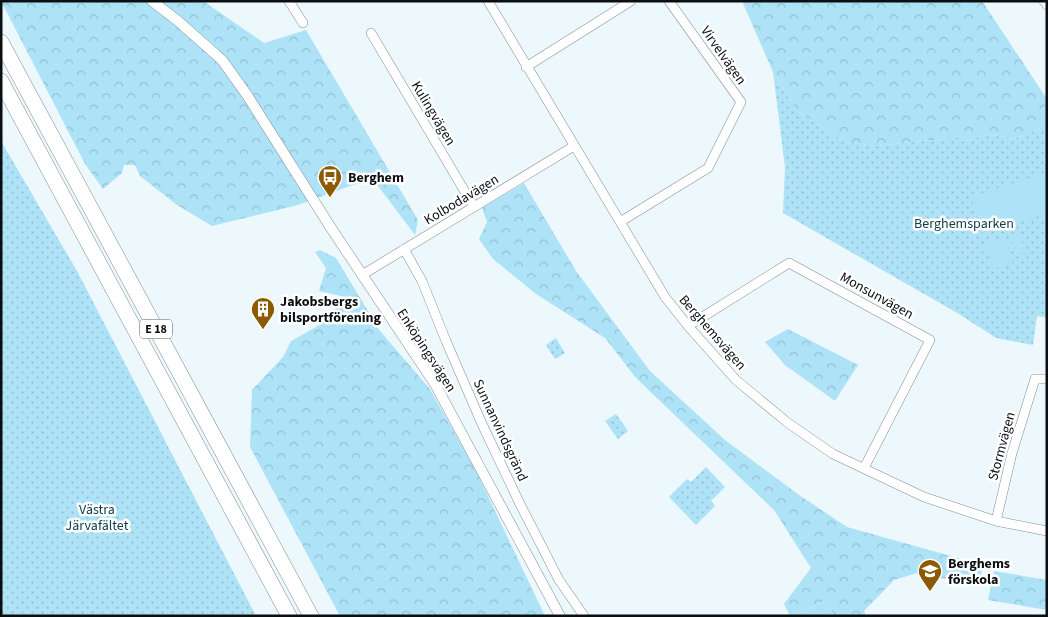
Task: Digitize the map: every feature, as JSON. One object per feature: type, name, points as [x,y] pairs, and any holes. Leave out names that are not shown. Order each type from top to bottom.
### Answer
[{"type":"highway","name":"E 18","points":[[1,42],[310,616]]},
{"type":"highway","name":"E 18","points":[[1,81],[289,616]]},
{"type":"street","name":"Enköpingsvägen","points":[[152,1],[222,60],[247,95],[362,275],[435,384],[560,616]]},
{"type":"street","points":[[289,1],[303,23]]},
{"type":"street","name":"Berghemsvägen","points":[[488,1],[665,298],[736,380],[788,423],[833,454],[924,497],[996,522],[1047,531]]},
{"type":"street","points":[[526,67],[631,1]]},
{"type":"street","name":"Virvelvägen","points":[[620,222],[708,168],[741,102],[669,1]]},
{"type":"street","points":[[1044,1],[1047,5]]},
{"type":"street","name":"Kulingvägen","points":[[371,33],[474,207]]},
{"type":"street","name":"Kolbodavägen","points":[[362,275],[574,146]]},
{"type":"street","name":"Sunnanvindsgränd","points":[[404,249],[422,281],[482,424],[520,504],[559,580],[584,616]]},
{"type":"street","name":"Monsunvägen","points":[[688,326],[789,263],[930,340],[864,468]]},
{"type":"street","name":"Stormvägen","points":[[996,522],[1012,453],[1034,379],[1047,379]]},
{"type":"green space","points":[[1,1],[203,1],[264,43],[306,30],[418,220],[415,235],[372,178],[298,205],[212,226],[177,205],[140,176],[135,165],[124,165],[122,173],[103,189],[85,164]]},
{"type":"green space","points":[[742,1],[982,1],[1047,99],[1047,125],[1014,139],[988,134],[966,141],[951,138],[876,146],[845,142],[797,111],[773,72]]},
{"type":"green space","name":"Berghemsparken","points":[[773,72],[797,111],[845,142],[876,146],[951,138],[966,141],[988,134],[1014,139],[1047,125],[1047,318],[1037,316],[1033,345],[996,338],[959,314],[783,213],[785,167]]},
{"type":"green space","name":"Västra Järvafältet","points":[[1,141],[77,271],[256,616],[1,616]]},
{"type":"green space","points":[[1047,172],[1047,213],[983,234],[971,197]]},
{"type":"green space","points":[[524,183],[576,271],[650,371],[725,440],[799,495],[847,527],[983,565],[979,586],[917,573],[894,580],[864,611],[866,616],[834,616],[826,600],[794,616],[790,616],[784,604],[811,568],[774,510],[636,378],[605,338],[536,294],[493,259],[479,239],[487,222],[482,208]]},
{"type":"green space","points":[[1019,233],[1026,252],[1016,255],[1010,236]]},
{"type":"green space","points":[[1005,237],[1013,263],[993,269],[985,243]]},
{"type":"green space","points":[[320,250],[336,258],[380,331],[430,389],[477,473],[545,616],[340,616],[250,447],[252,390],[283,357],[291,341],[332,318],[341,296],[319,291],[326,268],[315,252]]},
{"type":"green space","points":[[788,329],[858,365],[835,401],[785,365],[765,342]]},
{"type":"green space","points":[[556,338],[565,353],[555,359],[546,345]]},
{"type":"green space","points":[[616,414],[628,431],[618,439],[605,421]]},
{"type":"green space","points":[[706,467],[725,487],[711,501],[715,506],[696,525],[669,497],[687,479],[691,482]]},
{"type":"green space","points":[[994,571],[1047,580],[1047,610],[988,600]]},
{"type":"green space","points":[[826,600],[834,616],[794,616]]},
{"type":"place","name":"Berghem","points":[[330,198]]},
{"type":"place","name":"Jakobsbergs bilsportförening","points":[[263,330]]},
{"type":"place","name":"Berghems förskola","points":[[930,592]]}]
